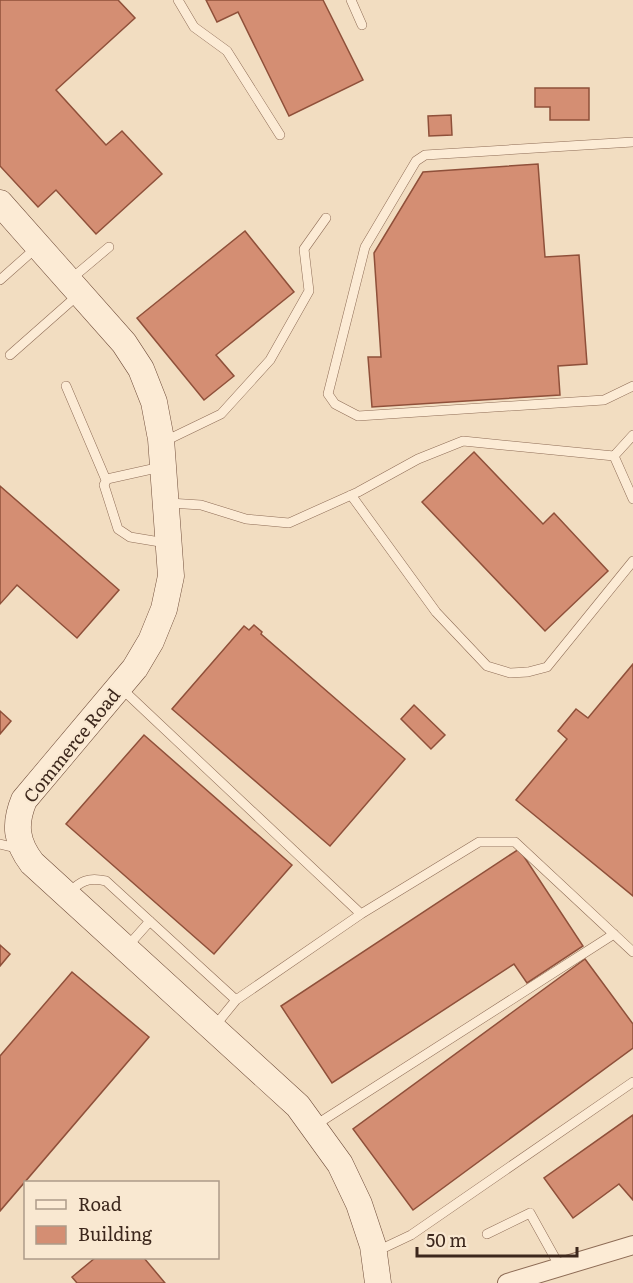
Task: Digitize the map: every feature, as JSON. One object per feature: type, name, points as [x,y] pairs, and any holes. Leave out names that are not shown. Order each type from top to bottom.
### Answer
[{"type":"street","name":"Commerce Road","points":[[0,203],[124,343],[141,369],[154,402],[162,455],[171,576],[164,609],[151,641],[119,686],[24,800],[17,815],[16,832],[11,847],[32,863],[298,1106],[340,1164],[359,1204],[374,1253],[378,1283]]},
{"type":"street","points":[[507,1283],[633,1245]]},
{"type":"lane","points":[[178,0],[194,27],[227,51],[280,135]]},
{"type":"lane","points":[[351,0],[362,25]]},
{"type":"lane","points":[[633,142],[425,155],[416,161],[365,247],[328,394],[334,404],[358,416],[604,400],[633,386]]},
{"type":"lane","points":[[106,480],[162,455],[221,414],[270,360],[309,291],[304,249],[326,218]]},
{"type":"lane","points":[[0,280],[38,246]]},
{"type":"lane","points":[[10,355],[75,287],[108,247]]},
{"type":"lane","points":[[66,386],[106,480],[104,485],[118,530],[130,537],[168,543]]},
{"type":"lane","points":[[614,456],[633,435]]},
{"type":"lane","points":[[165,503],[201,505],[246,519],[289,523],[351,495],[418,459],[463,441],[614,456]]},
{"type":"lane","points":[[614,456],[633,499]]},
{"type":"lane","points":[[351,495],[436,612],[487,666],[510,673],[528,672],[547,667],[633,561]]},
{"type":"lane","points":[[119,686],[361,914]]},
{"type":"lane","points":[[213,1028],[236,1000],[361,914],[479,842],[494,840],[515,842],[633,952]]},
{"type":"lane","points":[[66,894],[82,880],[92,878],[106,881],[236,1000]]},
{"type":"lane","points":[[126,949],[150,921]]},
{"type":"lane","points":[[314,1126],[614,934]]},
{"type":"lane","points":[[374,1253],[411,1235],[633,1082]]},
{"type":"lane","points":[[487,1234],[530,1213],[560,1267]]},
{"type":"building","points":[[0,0],[118,0],[135,18],[56,90],[106,145],[122,131],[162,174],[96,234],[56,190],[38,207],[0,166]]},
{"type":"building","points":[[206,0],[323,0],[363,80],[289,116],[238,12],[217,22]]},
{"type":"building","points":[[535,88],[589,88],[589,120],[550,120],[550,107],[535,107]]},
{"type":"building","points":[[451,115],[452,135],[429,136],[428,116]]},
{"type":"building","points":[[538,164],[545,257],[579,255],[587,364],[558,366],[560,395],[372,407],[368,357],[381,357],[374,253],[423,172]]},
{"type":"building","points":[[245,231],[294,292],[216,355],[234,376],[204,400],[137,318]]},
{"type":"building","points":[[474,452],[543,524],[554,513],[608,571],[545,631],[422,502]]},
{"type":"building","points":[[0,486],[119,590],[77,638],[17,585],[0,604]]},
{"type":"building","points":[[254,625],[262,632],[261,634],[405,759],[330,846],[172,709],[244,626],[249,630]]},
{"type":"building","points":[[633,664],[633,896],[516,800],[567,739],[558,731],[576,709],[588,718]]},
{"type":"building","points":[[414,705],[445,735],[431,749],[401,719]]},
{"type":"building","points":[[0,711],[11,721],[0,734]]},
{"type":"building","points":[[144,735],[292,865],[214,954],[66,824]]},
{"type":"building","points":[[519,849],[583,946],[527,983],[514,964],[332,1083],[281,1006]]},
{"type":"building","points":[[0,945],[10,954],[0,966]]},
{"type":"building","points":[[585,959],[633,1024],[633,1048],[413,1210],[353,1129]]},
{"type":"building","points":[[72,972],[149,1037],[0,1211],[0,1056]]},
{"type":"building","points":[[633,1115],[633,1200],[619,1184],[573,1218],[544,1178]]},
{"type":"building","points":[[94,1259],[145,1259],[165,1283],[77,1283],[72,1277]]}]
